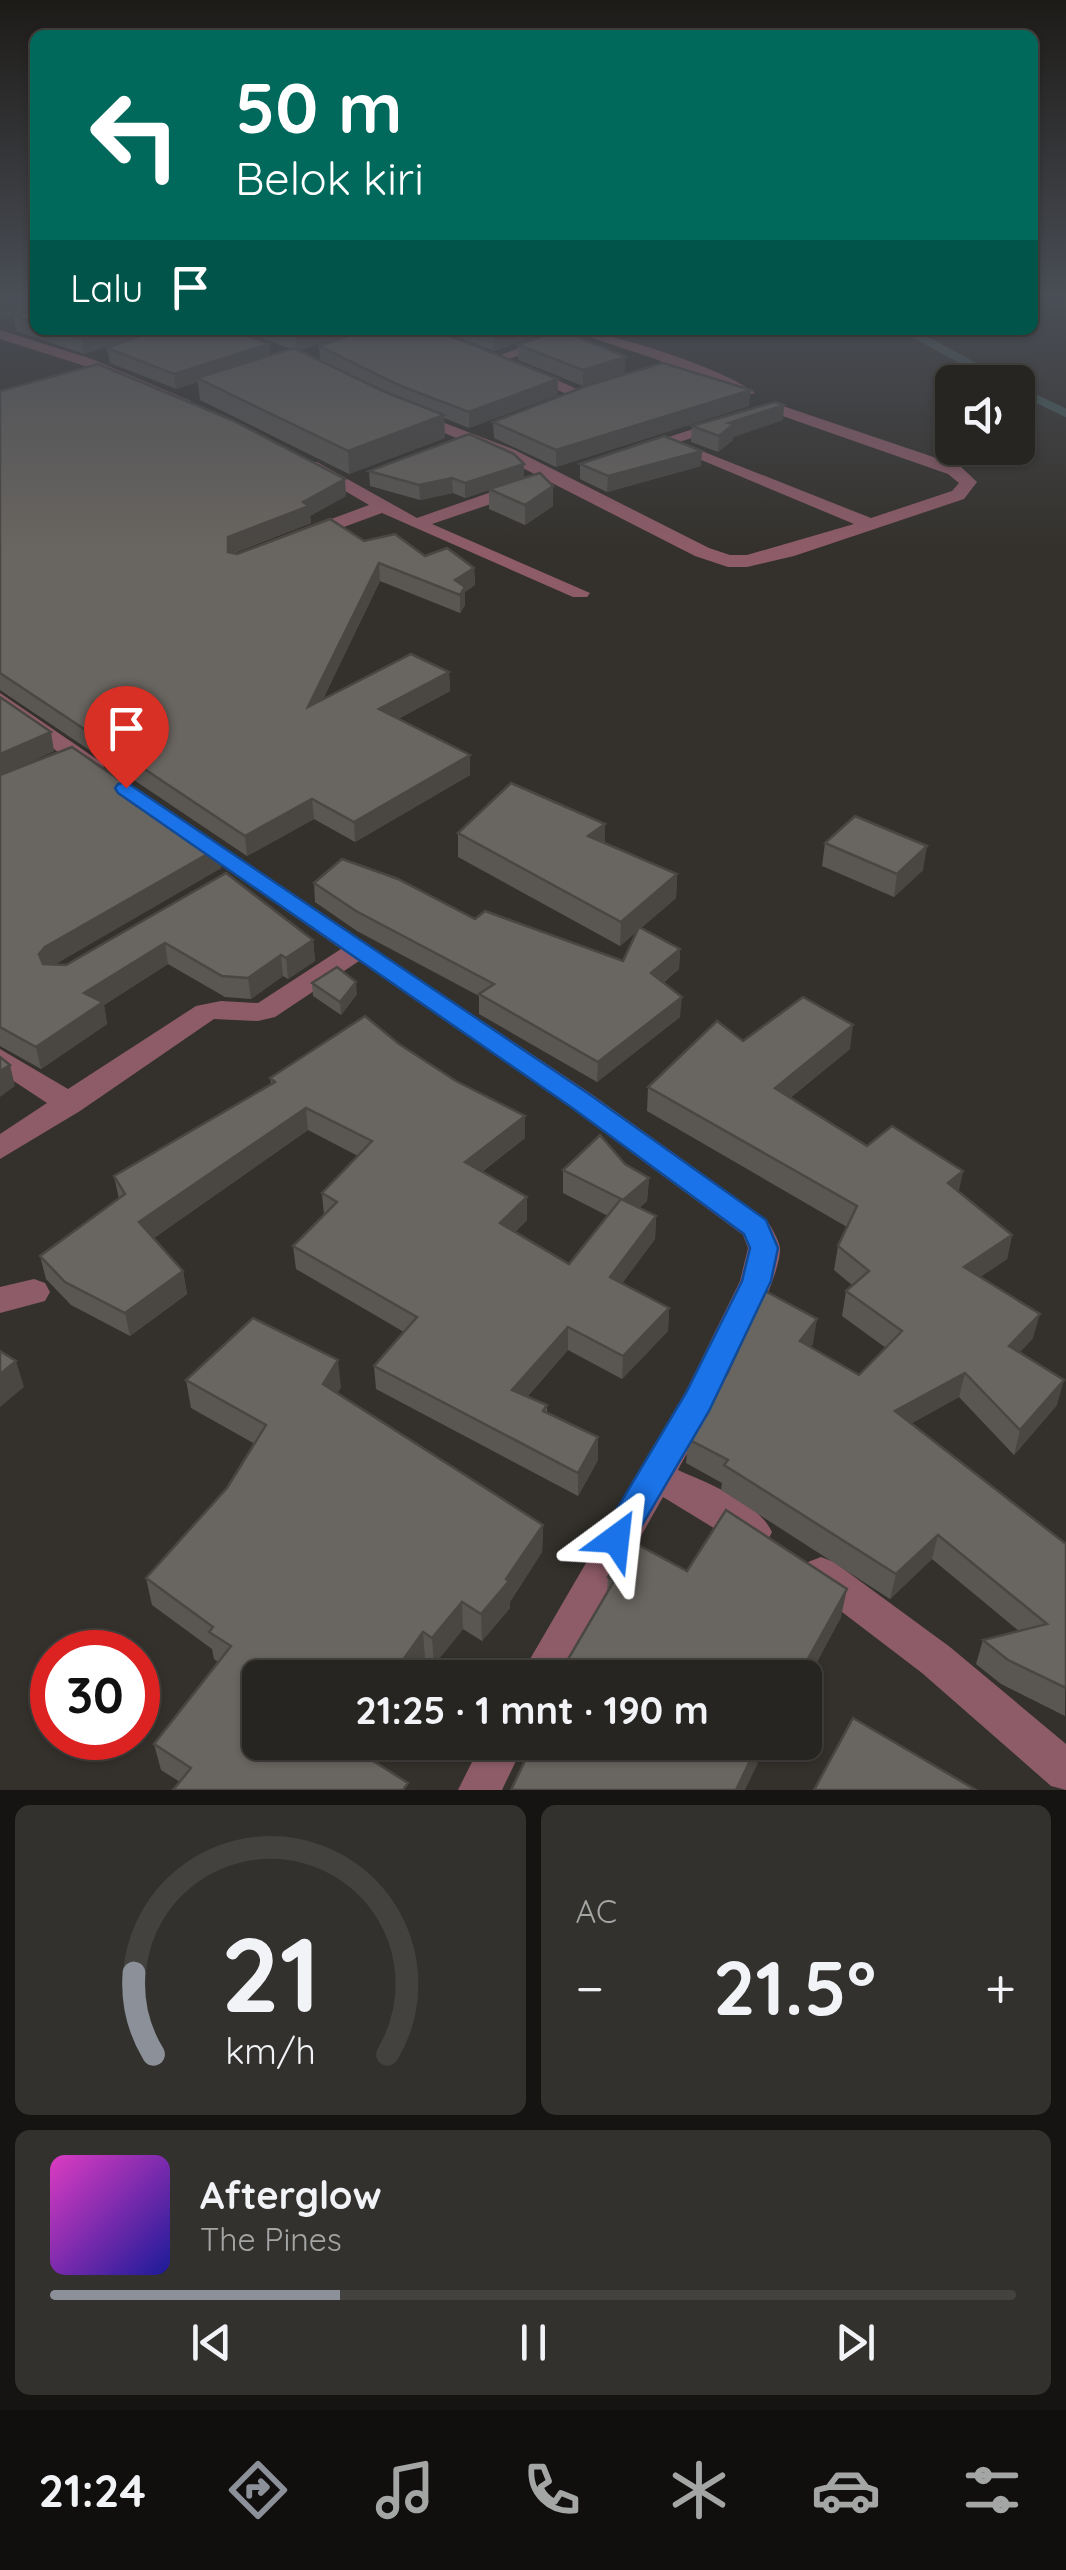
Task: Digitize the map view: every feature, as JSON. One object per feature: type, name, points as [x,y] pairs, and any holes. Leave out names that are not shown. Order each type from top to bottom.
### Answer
[{"type":"street","points":[[143,383],[188,399]]},
{"type":"street","points":[[548,408],[590,393],[561,383]]},
{"type":"street","points":[[394,408],[460,441],[556,476],[702,552],[728,560],[747,561],[787,552],[873,525],[958,495],[968,482],[954,470],[774,408],[720,383]]},
{"type":"street","points":[[774,408],[658,443],[873,525]]},
{"type":"street","points":[[460,441],[497,428]]},
{"type":"street","points":[[299,458],[358,481],[383,506],[416,524],[580,593]]},
{"type":"street","points":[[416,524],[582,467]]},
{"type":"street","points":[[289,542],[383,506]]},
{"type":"street","points":[[0,700],[120,785]]},
{"type":"street","points":[[45,768],[76,754]]},
{"type":"street","points":[[166,816],[236,875],[357,950],[580,1100],[756,1228],[764,1248],[756,1281],[698,1402],[550,1660]]},
{"type":"street","points":[[0,1148],[206,1012],[221,1008],[252,1013],[265,1010],[357,950]]},
{"type":"street","points":[[0,1059],[70,1104]]},
{"type":"street","points":[[0,1300],[34,1292]]},
{"type":"street","points":[[654,1474],[701,1498],[842,1588],[936,1660],[1066,1771]]},
{"type":"street","points":[[479,1790],[495,1760]]},
{"type":"building","points":[[31,383],[142,383],[232,420],[345,479],[303,502],[309,506],[228,537],[228,552],[237,554],[330,519],[364,541],[395,534],[425,556],[447,548],[474,568],[455,580],[465,587],[460,595],[379,563],[308,707],[411,654],[449,672],[379,709],[470,755],[354,822],[312,799],[245,836],[0,673],[0,391]]},
{"type":"building","points":[[206,383],[365,383],[444,415],[348,451]]},
{"type":"building","points":[[394,383],[548,383],[469,412]]},
{"type":"building","points":[[727,383],[751,390],[556,450],[493,422],[589,385]]},
{"type":"building","points":[[775,402],[784,405],[729,423],[734,424],[719,436],[692,426]]},
{"type":"building","points":[[469,434],[514,454],[524,464],[465,483],[452,478],[419,485],[369,471]]},
{"type":"building","points":[[664,436],[702,451],[608,476],[580,464]]},
{"type":"building","points":[[540,473],[553,486],[525,505],[489,489]]},
{"type":"building","points":[[0,697],[51,732],[0,754]]},
{"type":"building","points":[[72,747],[218,848],[45,947],[39,954],[43,964],[66,965],[226,873],[313,940],[286,958],[281,955],[248,978],[222,976],[165,943],[84,993],[103,1002],[36,1047],[0,1027],[0,775]]},
{"type":"building","points":[[511,783],[605,824],[588,836],[677,874],[621,922],[458,833]]},
{"type":"building","points":[[855,816],[927,846],[897,874],[825,843]]},
{"type":"building","points":[[342,859],[398,879],[475,919],[485,911],[623,961],[639,927],[680,949],[651,973],[682,997],[598,1062],[479,994],[494,984],[356,911],[314,883]]},
{"type":"building","points":[[337,967],[356,982],[340,1002],[312,983]]},
{"type":"building","points":[[803,997],[853,1025],[775,1088],[867,1146],[892,1126],[963,1171],[948,1183],[1012,1235],[964,1267],[1040,1314],[1009,1346],[1064,1380],[1020,1430],[965,1373],[895,1411],[1066,1544],[1066,1688],[1008,1660],[983,1640],[1047,1624],[938,1535],[896,1574],[724,1465],[728,1460],[688,1439],[727,1374],[765,1291],[817,1319],[800,1341],[859,1375],[902,1331],[846,1291],[869,1271],[838,1246],[857,1206],[648,1087],[717,1021],[743,1041]]},
{"type":"building","points":[[365,1016],[399,1044],[456,1081],[525,1116],[465,1162],[527,1197],[500,1223],[569,1264],[621,1199],[563,1170],[600,1135],[625,1164],[649,1178],[623,1200],[656,1216],[610,1277],[669,1308],[623,1356],[568,1327],[512,1390],[547,1405],[543,1411],[598,1437],[578,1473],[374,1366],[417,1317],[293,1246],[337,1202],[322,1193],[372,1141],[306,1108],[139,1222],[183,1271],[125,1313],[65,1282],[40,1256],[125,1194],[114,1176],[275,1082],[270,1078]]},
{"type":"building","points":[[0,1057],[10,1065],[0,1071]]},
{"type":"building","points":[[253,1318],[338,1360],[323,1384],[543,1525],[506,1579],[509,1581],[481,1614],[462,1602],[432,1638],[423,1632],[403,1660],[242,1660],[242,1760],[372,1760],[408,1783],[403,1790],[173,1790],[191,1768],[160,1748],[160,1736],[231,1646],[209,1632],[213,1627],[146,1578],[227,1488],[266,1425],[186,1380]]},
{"type":"building","points":[[0,1351],[16,1361],[0,1374]]},
{"type":"building","points":[[726,1510],[847,1589],[807,1660],[568,1660],[614,1581],[608,1577],[629,1540],[687,1571]]},
{"type":"building","points":[[853,1718],[976,1790],[814,1790]]},
{"type":"building","points":[[525,1760],[750,1760],[736,1790],[511,1790]]},
{"type":"waterway","points":[[1035,398],[1066,413]]},
{"type":"route","points":[[126,788],[580,1100],[756,1228],[764,1248],[756,1281],[698,1402],[616,1539]]}]
